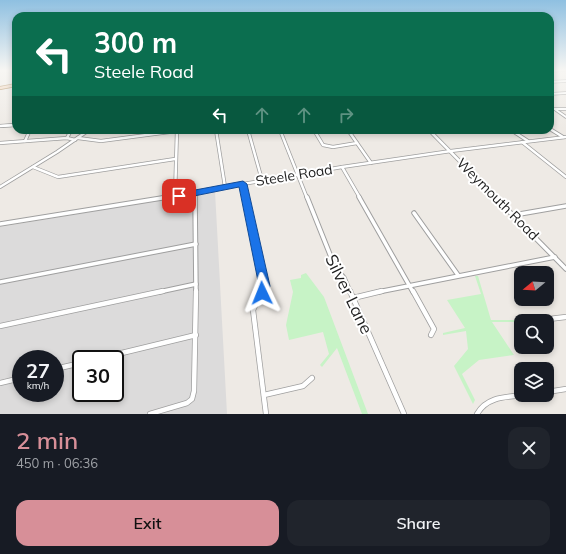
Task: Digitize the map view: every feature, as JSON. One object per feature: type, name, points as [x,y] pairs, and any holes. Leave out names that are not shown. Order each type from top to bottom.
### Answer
[{"type":"street","points":[[554,94],[566,93]]},
{"type":"street","points":[[555,109],[566,109]]},
{"type":"street","points":[[555,109],[566,117]]},
{"type":"street","points":[[0,126],[12,125]]},
{"type":"street","points":[[554,131],[565,137]]},
{"type":"street","points":[[25,141],[28,134]]},
{"type":"street","points":[[67,138],[69,134]]},
{"type":"street","points":[[0,187],[84,134]]},
{"type":"street","points":[[0,143],[67,138],[102,141],[150,134]]},
{"type":"street","points":[[175,196],[177,134]]},
{"type":"street","points":[[217,134],[225,187]]},
{"type":"street","points":[[249,134],[262,180]]},
{"type":"street","name":"Silver Lane","points":[[282,134],[335,267],[344,278],[404,414]]},
{"type":"street","points":[[316,134],[322,143],[327,146],[333,147],[357,143]]},
{"type":"street","points":[[351,134],[371,163]]},
{"type":"street","name":"Weymouth Road","points":[[433,134],[566,269]]},
{"type":"street","points":[[518,134],[528,141]]},
{"type":"street","name":"Steele Road","points":[[0,224],[195,193],[342,167],[451,151],[565,137]]},
{"type":"street","points":[[521,142],[566,177]]},
{"type":"street","points":[[33,167],[54,176],[62,176],[175,159]]},
{"type":"street","points":[[342,167],[434,328],[431,335]]},
{"type":"street","points":[[243,184],[264,286],[253,310],[266,414]]},
{"type":"street","points":[[150,414],[187,403],[192,399],[194,392],[196,335],[195,193]]},
{"type":"street","points":[[514,215],[566,206]]},
{"type":"street","points":[[414,213],[458,275]]},
{"type":"street","points":[[0,282],[196,244]]},
{"type":"street","points":[[353,298],[458,275],[496,270],[555,257]]},
{"type":"street","points":[[0,326],[196,284]]},
{"type":"street","points":[[554,318],[566,317]]},
{"type":"street","points":[[124,352],[196,335]]},
{"type":"street","points":[[264,395],[303,386],[312,378]]},
{"type":"street","points":[[0,383],[12,380]]},
{"type":"street","points":[[554,391],[566,389]]},
{"type":"street","points":[[477,414],[482,405],[490,400],[514,397]]},
{"type":"shaded area","points":[[215,191],[227,414],[0,414],[0,227]]},
{"type":"green space","points":[[306,273],[324,297],[368,414],[362,414],[337,348],[322,367],[320,365],[329,354],[323,332],[289,340],[286,325],[293,292],[290,280],[301,278],[301,275]]},
{"type":"green space","points":[[475,276],[478,276],[491,320],[514,320],[514,322],[492,322],[514,355],[479,360],[462,374],[475,400],[473,404],[454,366],[468,349],[466,331],[443,335],[443,333],[465,328],[447,300],[481,294]]},
{"type":"route","points":[[179,196],[243,184],[264,286],[262,293]]}]
